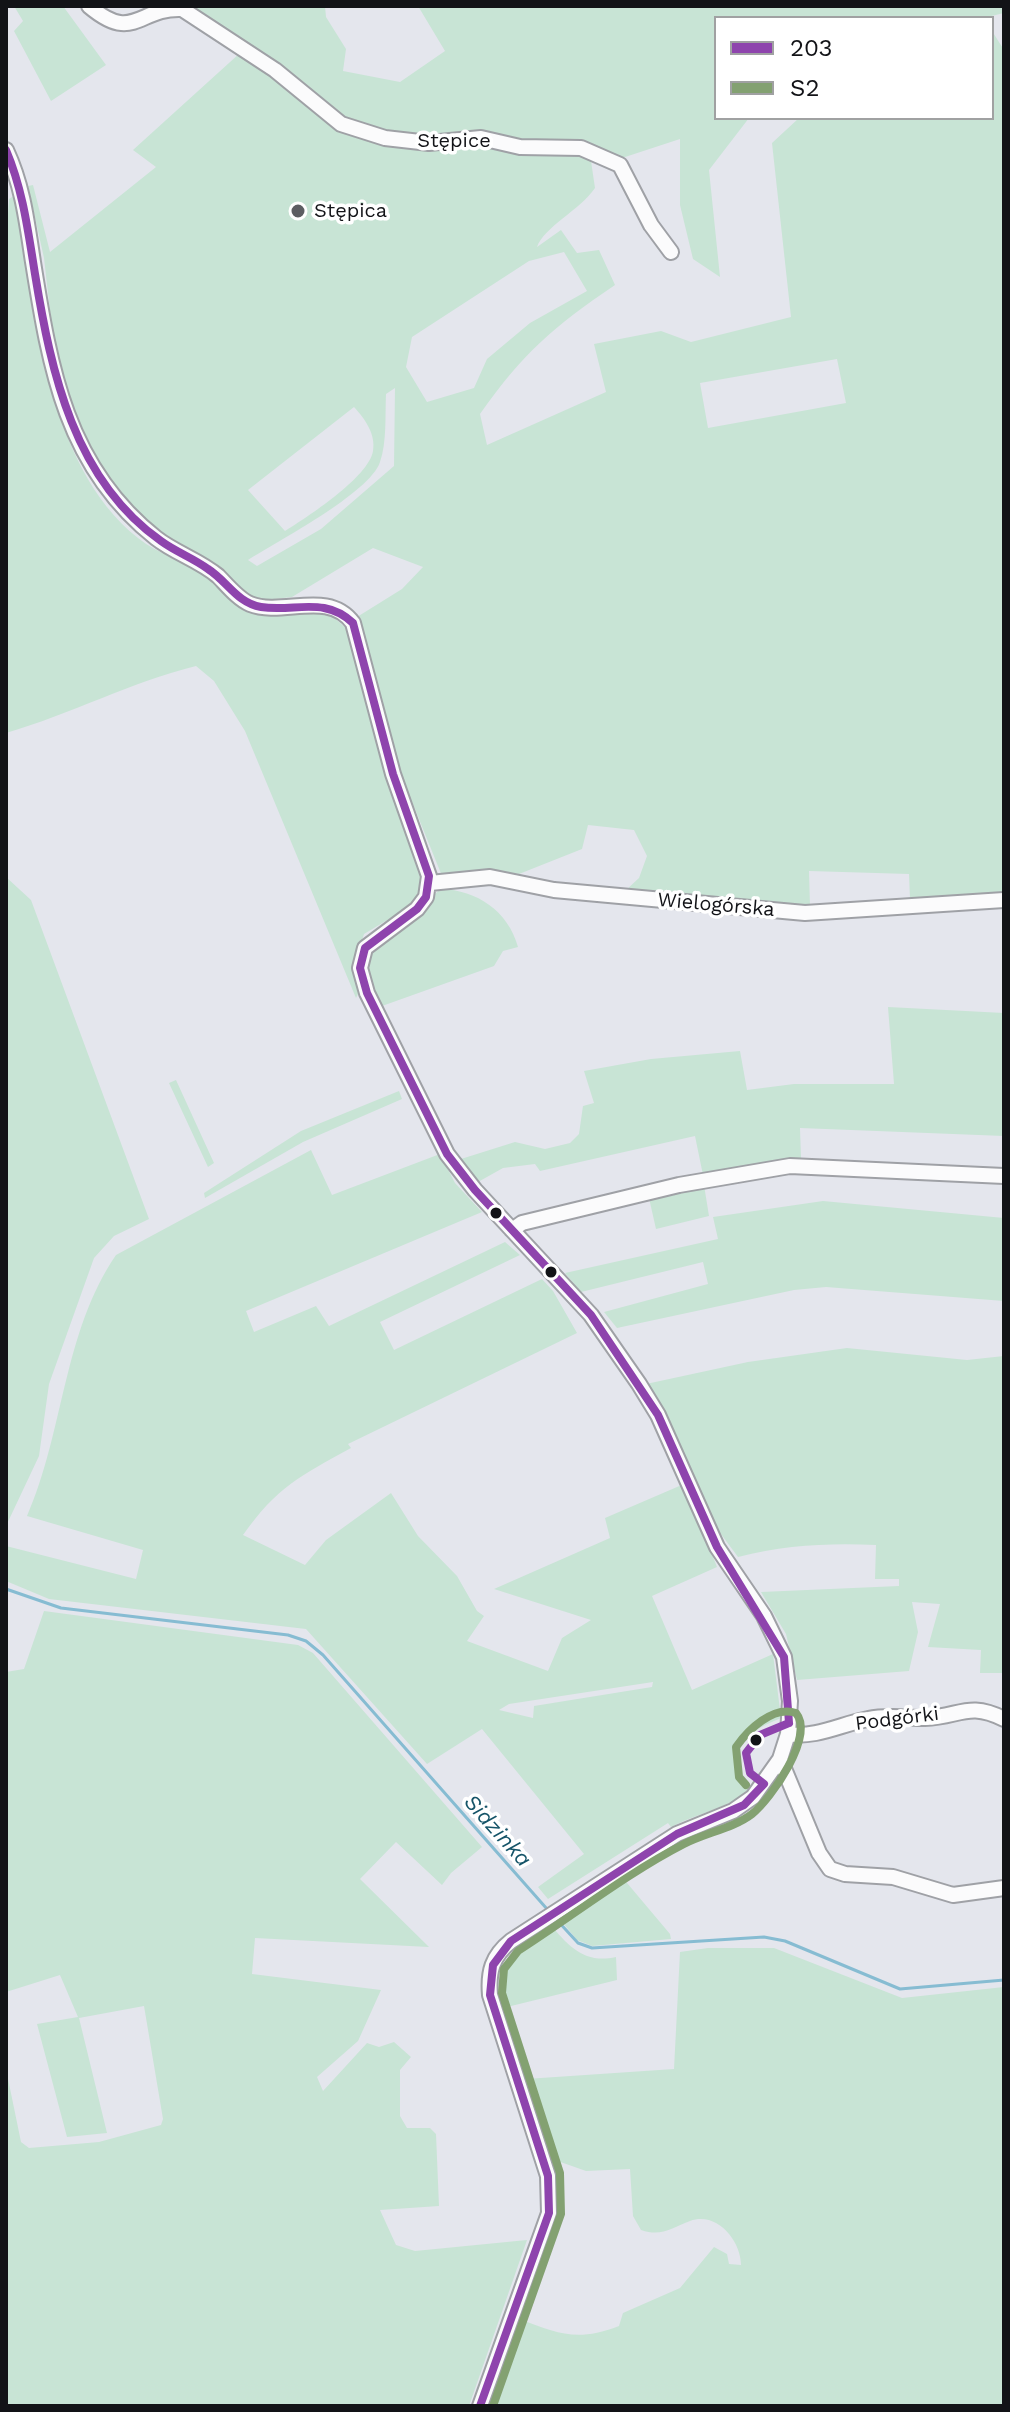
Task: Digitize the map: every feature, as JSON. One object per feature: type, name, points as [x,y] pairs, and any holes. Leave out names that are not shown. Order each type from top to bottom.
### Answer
[{"type":"street","name":"Stępice","points":[[89,6],[105,19],[123,26],[140,22],[165,8],[182,9],[275,70],[330,118],[385,138],[429,143],[481,138],[520,147],[581,148],[620,165],[651,225],[671,252]]},
{"type":"street","points":[[6,150],[22,191],[59,395],[83,452],[107,487],[155,537],[199,562],[248,604],[270,608],[325,606],[347,616],[362,648],[393,774],[427,862],[430,883],[417,909],[365,948],[362,978],[447,1154],[591,1315],[658,1415],[717,1547],[776,1639],[784,1657],[790,1701],[788,1734],[780,1759],[764,1784],[744,1805],[677,1834],[502,1948],[489,1975],[494,2011],[548,2176],[551,2200],[546,2225],[523,2279],[480,2406]]},
{"type":"street","name":"Wielogórska","points":[[430,883],[490,877],[554,890],[805,913],[1004,900]]},
{"type":"street","points":[[512,1230],[522,1223],[679,1185],[790,1166],[1004,1176]]},
{"type":"street","name":"Podgórki","points":[[788,1734],[805,1736],[869,1718],[929,1718],[965,1708],[985,1710],[1004,1719]]},
{"type":"street","points":[[780,1759],[819,1853],[830,1869],[845,1874],[893,1877],[953,1895],[999,1886],[1004,1888]]},
{"type":"green space","points":[[14,6],[63,6],[106,65],[51,101],[14,31],[23,21]]},
{"type":"green space","points":[[194,6],[325,6],[326,17],[346,49],[343,71],[400,82],[445,51],[418,6],[1004,6],[1004,13],[991,16],[714,16],[714,120],[747,120],[709,170],[720,277],[693,259],[680,205],[680,139],[622,158],[605,151],[591,161],[595,188],[547,232],[537,247],[561,230],[577,253],[599,250],[615,285],[540,342],[480,414],[487,445],[606,392],[594,344],[661,331],[691,342],[791,317],[772,143],[797,120],[994,120],[994,34],[1004,50],[1004,896],[910,899],[909,874],[809,871],[810,906],[624,892],[639,878],[647,856],[634,830],[588,825],[582,849],[519,874],[490,870],[442,876],[400,772],[357,617],[402,589],[423,567],[373,548],[292,597],[266,600],[248,595],[214,564],[149,529],[89,455],[56,364],[44,258],[28,186],[33,185],[50,252],[156,167],[133,150],[240,53],[339,128],[428,138],[379,130],[345,119],[310,88],[300,88],[196,14]],"holes":[[[564,252],[587,291],[530,323],[487,359],[474,388],[427,402],[406,367],[412,337],[529,261]],[[837,359],[846,403],[708,428],[700,383]],[[395,388],[394,466],[321,529],[257,566],[248,560],[341,502],[373,474],[384,446],[386,394]],[[354,407],[369,427],[373,439],[369,461],[361,473],[335,496],[285,531],[248,490]]]},
{"type":"green space","points":[[15,195],[49,380],[63,426],[82,468],[107,506],[146,544],[208,575],[255,610],[279,615],[329,613],[348,630],[389,788],[422,882],[414,904],[364,934],[354,965],[359,992],[356,998],[245,731],[214,681],[196,666],[6,733],[6,242],[9,199]]},
{"type":"green space","points":[[6,877],[31,900],[149,1219],[114,1236],[94,1258],[49,1384],[39,1456],[6,1526]]},
{"type":"green space","points":[[441,889],[467,893],[489,905],[507,923],[518,947],[503,951],[494,966],[382,1006],[369,971],[372,949],[422,909]]},
{"type":"green space","points":[[888,1007],[1004,1013],[1004,1136],[800,1128],[801,1158],[703,1175],[695,1136],[540,1171],[535,1164],[503,1168],[478,1182],[461,1159],[515,1142],[545,1149],[570,1143],[579,1134],[583,1106],[594,1103],[584,1071],[651,1059],[740,1051],[747,1090],[794,1084],[894,1084]]},
{"type":"green space","points":[[176,1080],[214,1163],[208,1167],[169,1083]]},
{"type":"green space","points":[[399,1091],[402,1099],[303,1142],[205,1198],[204,1193],[301,1131]]},
{"type":"green space","points":[[311,1150],[332,1195],[440,1154],[455,1183],[482,1212],[246,1311],[254,1332],[316,1306],[329,1326],[505,1242],[520,1255],[380,1322],[394,1350],[542,1279],[553,1291],[577,1333],[348,1444],[351,1448],[303,1475],[279,1494],[243,1535],[305,1565],[326,1540],[391,1493],[418,1536],[457,1576],[477,1611],[484,1616],[467,1641],[548,1671],[562,1638],[591,1620],[494,1589],[610,1538],[605,1518],[684,1484],[717,1567],[652,1596],[692,1690],[773,1654],[781,1718],[755,1731],[742,1745],[740,1764],[749,1791],[731,1802],[671,1827],[668,1823],[548,1899],[538,1887],[584,1854],[482,1729],[427,1764],[306,1629],[49,1599],[6,1581],[6,1546],[136,1579],[143,1550],[27,1516],[49,1451],[85,1316],[98,1285],[116,1255]],"holes":[[[653,1682],[652,1687],[534,1706],[533,1718],[499,1710],[509,1704]]]},
{"type":"green space","points":[[704,1185],[709,1216],[656,1229],[649,1198]]},
{"type":"green space","points":[[823,1201],[1004,1218],[1004,1301],[826,1287],[794,1290],[617,1328],[604,1312],[708,1284],[703,1262],[581,1292],[565,1273],[718,1239],[713,1217]]},
{"type":"green space","points":[[847,1348],[967,1360],[1004,1356],[1004,1673],[980,1673],[981,1650],[928,1647],[940,1604],[912,1602],[918,1632],[909,1671],[797,1680],[786,1634],[761,1592],[899,1586],[899,1579],[875,1579],[876,1545],[807,1546],[738,1557],[715,1526],[646,1384],[748,1362]]},
{"type":"green space","points":[[44,1611],[298,1645],[313,1653],[482,1847],[451,1873],[442,1885],[396,1842],[360,1879],[429,1947],[255,1938],[252,1974],[381,1990],[358,2041],[317,2077],[323,2091],[367,2043],[379,2047],[394,2042],[411,2057],[400,2070],[400,2116],[407,2128],[430,2128],[436,2134],[439,2206],[380,2210],[396,2245],[415,2251],[527,2240],[469,2406],[6,2406],[6,2069],[21,2142],[29,2148],[99,2142],[161,2125],[163,2119],[144,2006],[79,2018],[107,2133],[67,2137],[37,2024],[78,2017],[60,1975],[6,1992],[6,1672],[24,1669]]},
{"type":"green space","points":[[622,1877],[671,1939],[592,1946],[577,1940],[558,1917]]},
{"type":"green space","points":[[550,1924],[578,1952],[595,1958],[616,1957],[617,1980],[507,2007],[502,1977],[509,1957]]},
{"type":"green space","points":[[708,1948],[774,1948],[902,1998],[1004,1987],[1004,2406],[489,2406],[519,2319],[568,2334],[604,2331],[619,2326],[623,2313],[680,2288],[714,2247],[727,2254],[729,2264],[741,2265],[732,2238],[726,2230],[709,2220],[690,2221],[661,2232],[641,2230],[633,2216],[630,2169],[586,2171],[552,2159],[526,2079],[674,2069],[680,1952]]},
{"type":"waterway","name":"Sidzinka","points":[[6,1589],[61,1608],[288,1635],[306,1641],[323,1655],[547,1909]]},
{"type":"waterway","name":"Sidzinka","points":[[555,1918],[578,1943],[592,1948],[764,1937],[785,1941],[900,1989],[1004,1980]]},
{"type":"transit line","name":"203","points":[[6,150],[21,195],[41,311],[59,385],[87,456],[107,487],[131,516],[161,541],[208,569],[245,601],[261,607],[321,607],[353,623],[393,774],[429,876],[426,897],[417,909],[365,948],[360,968],[367,993],[447,1154],[475,1190],[591,1315],[658,1415],[717,1547],[784,1657],[789,1723]]},
{"type":"transit line","name":"S2","points":[[493,2406],[561,2214],[560,2173],[502,1993],[504,1969],[518,1951],[642,1868],[684,1844],[752,1814],[779,1782],[795,1751],[800,1736],[796,1713],[787,1711],[770,1716],[747,1733],[736,1747],[739,1777],[746,1785]]},
{"type":"transit line","name":"203","points":[[764,1784],[750,1773],[746,1753],[760,1735],[789,1723]]},
{"type":"transit line","name":"203","points":[[480,2406],[549,2213],[548,2176],[490,1995],[493,1965],[511,1941],[677,1834],[744,1805],[764,1784]]},
{"type":"place","name":"Stępica","points":[[298,211]]}]
